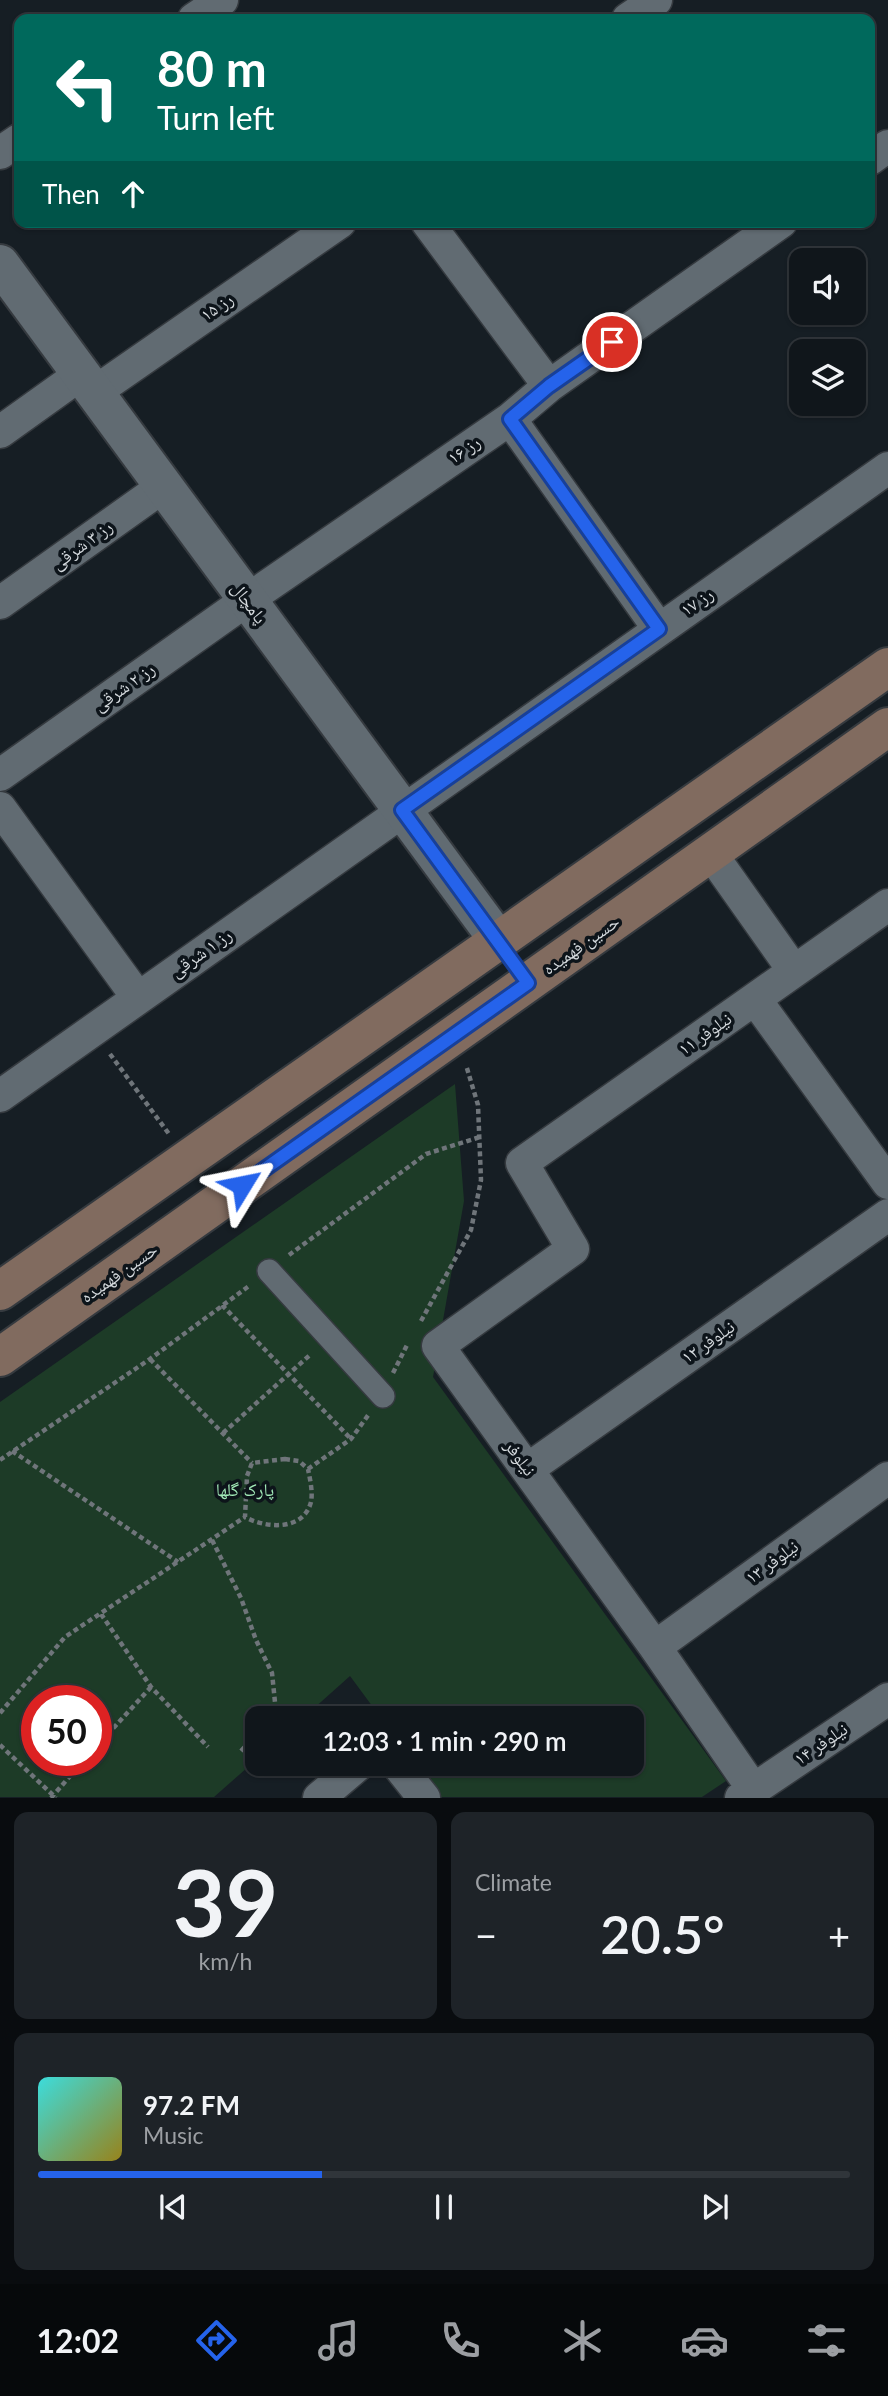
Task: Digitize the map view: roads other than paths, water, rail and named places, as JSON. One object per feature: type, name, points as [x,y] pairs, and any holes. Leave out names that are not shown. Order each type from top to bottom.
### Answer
[{"type":"main road","points":[[0,1291],[888,667]]},
{"type":"main road","name":"حسین فهمیده","points":[[0,1357],[888,727]]},
{"type":"main road","points":[[499,941],[528,983]]},
{"type":"street","points":[[635,14],[656,0]]},
{"type":"street","name":"رز ۱۵","points":[[0,432],[88,383],[331,228]]},
{"type":"street","points":[[432,228],[549,386]]},
{"type":"street","name":"رز ۱۶","points":[[247,600],[510,419],[549,386],[773,228]]},
{"type":"street","name":"پامچال","points":[[0,264],[499,941]]},
{"type":"street","points":[[510,419],[659,629]]},
{"type":"street","name":"رز ۱۷","points":[[402,810],[888,468]]},
{"type":"street","name":"رز ۳ شرقی","points":[[0,603],[164,486]]},
{"type":"street","name":"رز ۲ شرقی","points":[[0,775],[247,600]]},
{"type":"street","points":[[0,808],[138,998]]},
{"type":"street","name":"رز ۱ شرقی","points":[[0,1096],[402,810]]},
{"type":"street","points":[[717,862],[794,971]]},
{"type":"street","name":"نیلوفر ۱۱","points":[[522,1163],[888,905]]},
{"type":"street","points":[[755,999],[888,1183]]},
{"type":"street","name":"نیلوفر","points":[[522,1163],[573,1249],[439,1346],[655,1647],[764,1790]]},
{"type":"street","name":"نیلوفر ۱۲","points":[[528,1469],[888,1215]]},
{"type":"street","points":[[269,1271],[383,1395]]},
{"type":"street","name":"نیلوفر ۱۳","points":[[655,1647],[888,1478]]},
{"type":"street","name":"نیلوفر ۱۴","points":[[764,1790],[888,1699]]},
{"type":"street","points":[[319,1797],[344,1776]]},
{"type":"street","points":[[407,1776],[424,1797]]},
{"type":"park label","name":"پارک گلها","points":[[245,1490]]}]
